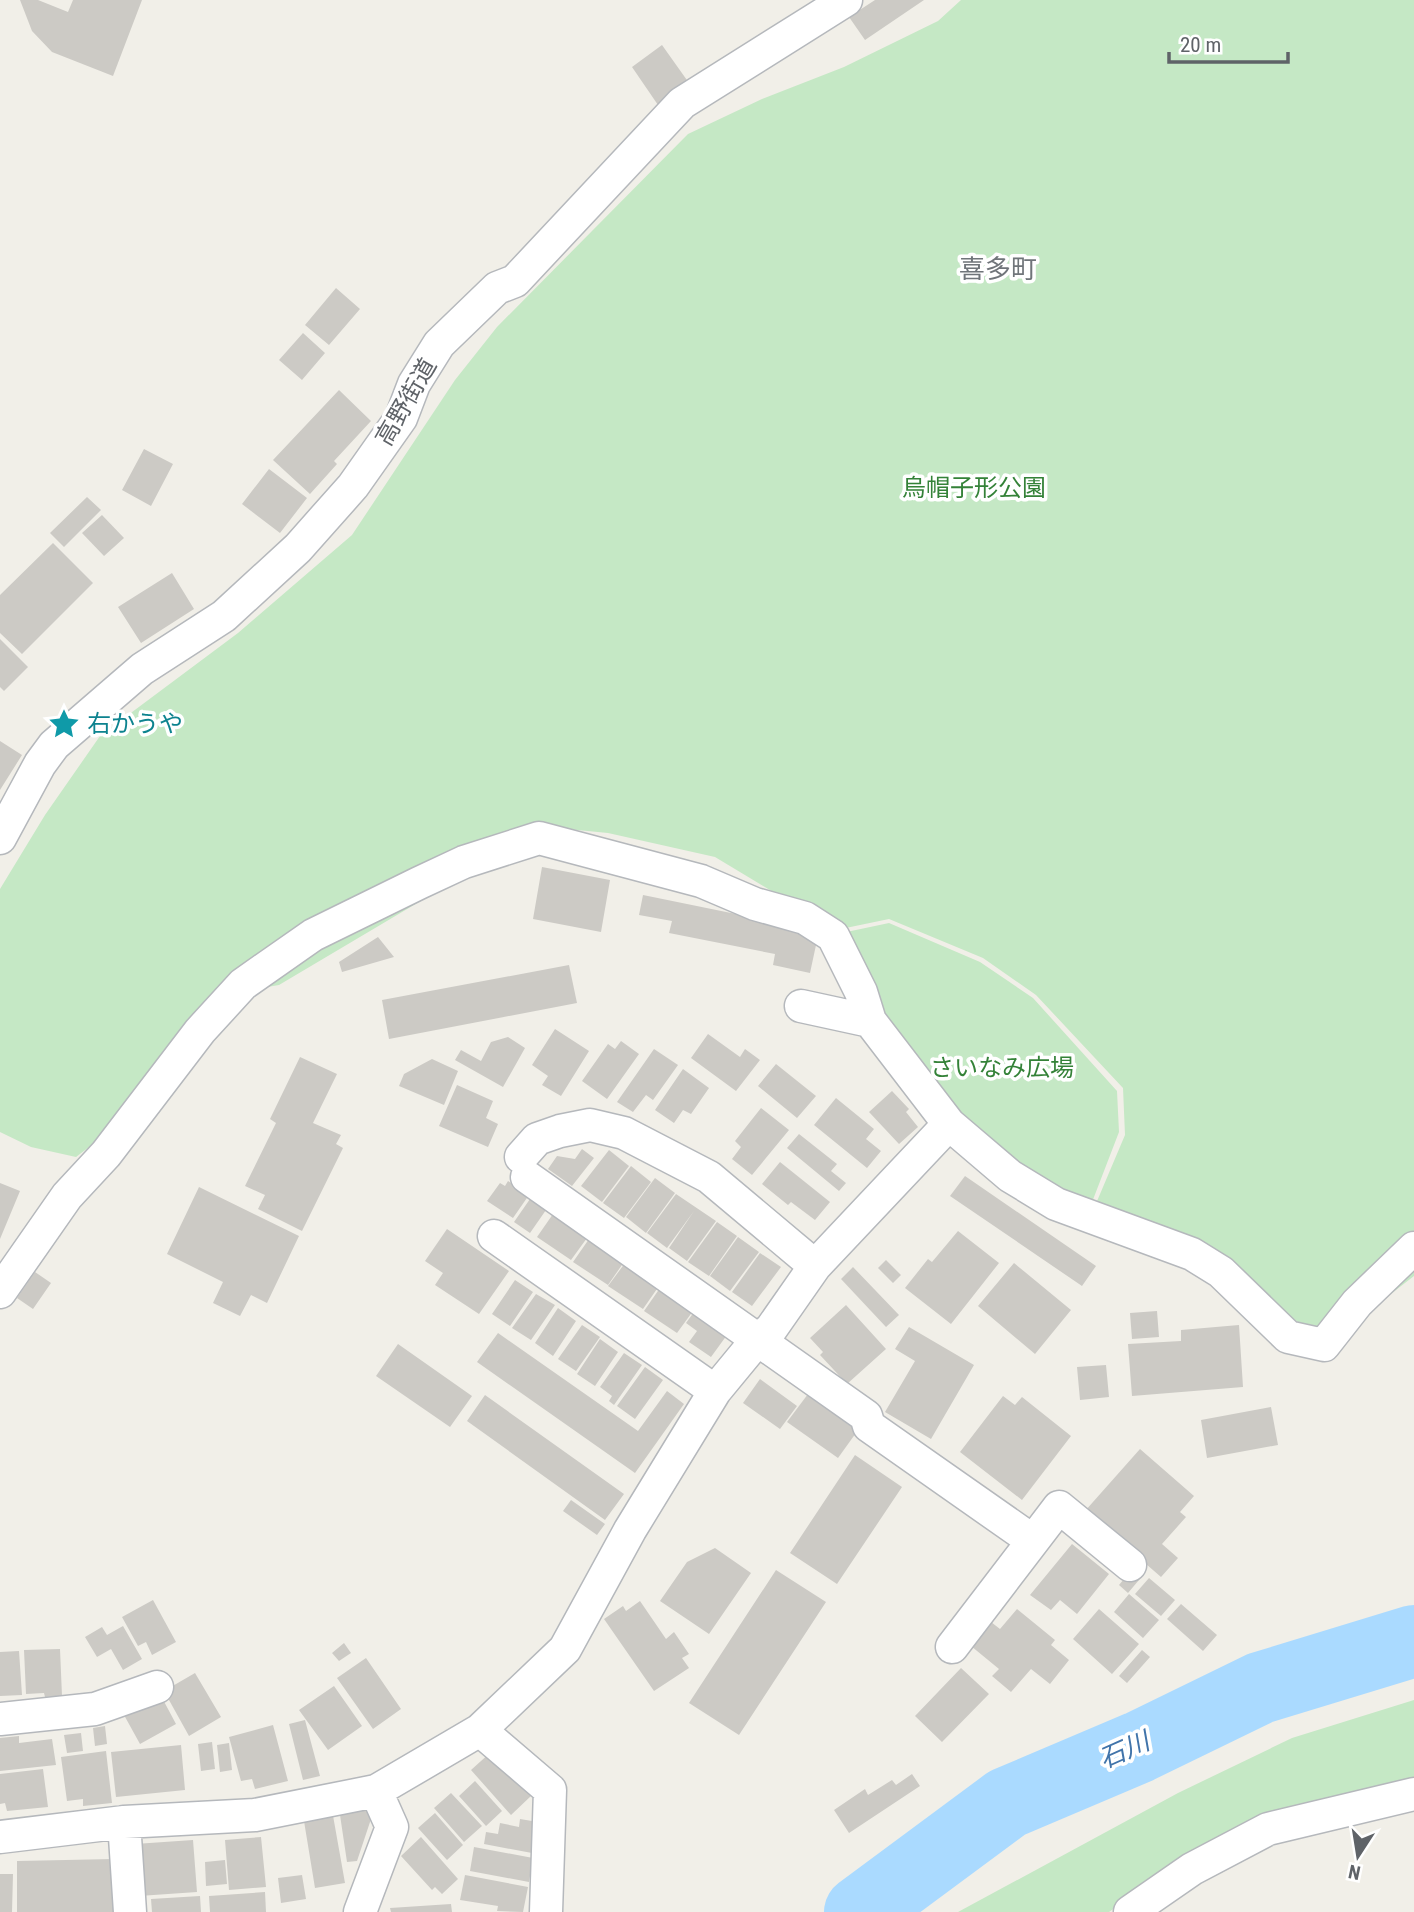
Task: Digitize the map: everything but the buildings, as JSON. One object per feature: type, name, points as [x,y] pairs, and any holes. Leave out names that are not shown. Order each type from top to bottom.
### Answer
[{"type":"street","name":"高野街道","points":[[0,838],[34,773],[54,745],[142,669],[224,616],[298,548],[354,486],[401,418],[414,384],[439,344],[497,288],[515,281],[682,103],[846,0]]},
{"type":"street","points":[[0,1292],[67,1196],[106,1154],[200,1031],[243,984],[313,935],[464,862],[539,838],[701,881],[755,904],[805,918],[833,936],[861,992],[870,1021],[950,1124],[1010,1177],[1056,1205],[1192,1254],[1222,1272],[1288,1336],[1324,1345],[1357,1303],[1414,1248]]},
{"type":"street","points":[[802,1006],[870,1021]]},
{"type":"street","points":[[0,1838],[124,1822],[255,1815],[376,1791],[480,1730],[565,1649],[630,1530],[715,1391],[757,1340],[771,1329],[815,1266],[950,1124]]},
{"type":"street","points":[[815,1266],[709,1177],[624,1133],[590,1125],[560,1131],[537,1139],[524,1167],[757,1340],[866,1416],[869,1426],[1033,1541]]},
{"type":"street","points":[[494,1236],[715,1391]]},
{"type":"street","points":[[952,1647],[1059,1507],[1130,1565]]},
{"type":"street","points":[[0,1719],[95,1709],[157,1688]]},
{"type":"street","points":[[480,1730],[551,1790],[546,1912]]},
{"type":"street","points":[[360,1912],[392,1827],[376,1791]]},
{"type":"street","points":[[1130,1912],[1192,1868],[1268,1829],[1414,1794]]},
{"type":"street","points":[[124,1822],[130,1912]]},
{"type":"green space","name":"烏帽子形公園","points":[[961,0],[1414,0],[1414,1276],[1329,1342],[1281,1311],[1092,1213],[1125,1135],[1123,1088],[1036,995],[983,958],[889,919],[836,930],[715,857],[608,833],[547,827],[477,858],[424,899],[279,985],[232,993],[110,1131],[76,1157],[31,1147],[0,1132],[0,889],[45,815],[100,736],[238,633],[352,535],[455,380],[497,327],[688,134],[762,99],[844,67],[938,21]]},
{"type":"green space","name":"さいなみ広場","points":[[889,923],[980,962],[1033,998],[1117,1091],[1119,1132],[1089,1210],[957,1124],[875,1017],[837,934]]},
{"type":"green space","points":[[1414,1700],[1414,1783],[1189,1856],[1109,1912],[958,1912],[1178,1793],[1292,1738]]},
{"type":"waterway","name":"石川","points":[[860,1912],[1007,1803],[1139,1747],[1260,1688],[1414,1641]]},
{"type":"place","name":"右かうや","points":[[64,724]]},
{"type":"district","name":"喜多町","points":[[998,269]]}]
